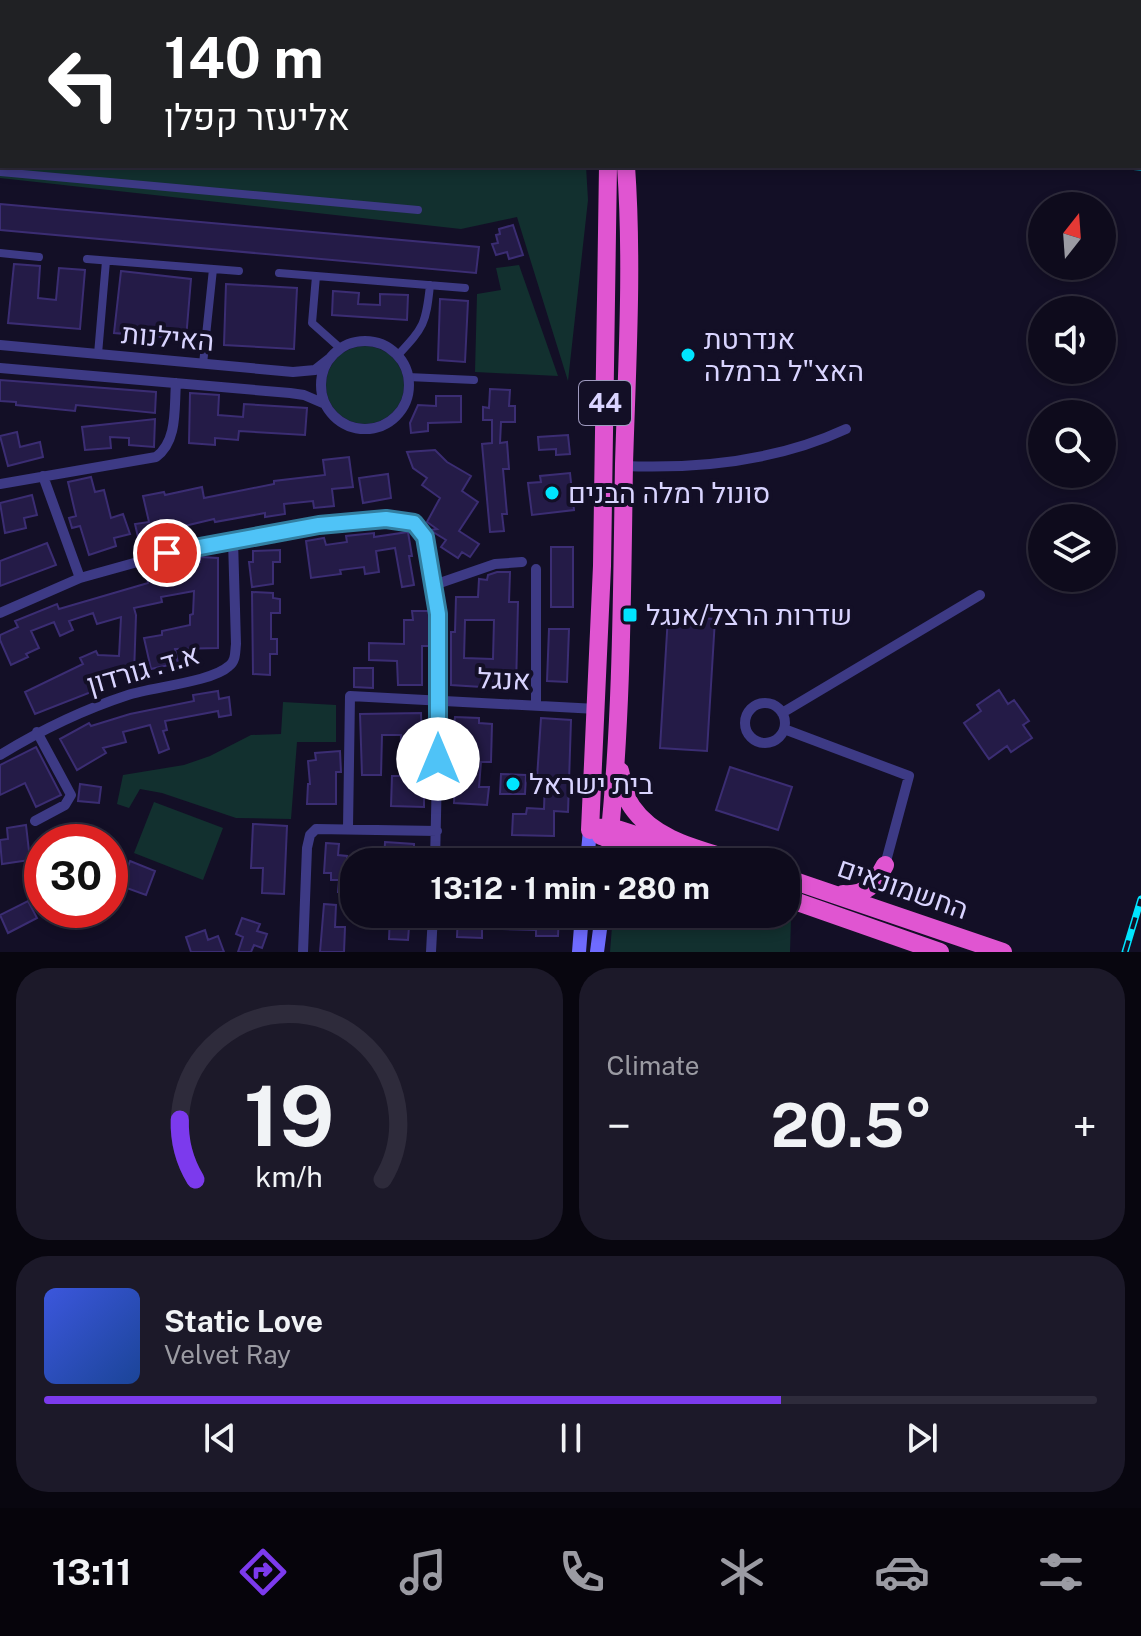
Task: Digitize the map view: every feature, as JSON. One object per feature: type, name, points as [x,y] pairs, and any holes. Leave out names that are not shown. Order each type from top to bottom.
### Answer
[{"type":"highway","name":"44","points":[[610,834],[616,757],[630,240],[625,170]]},
{"type":"highway","name":"44","points":[[590,830],[602,552],[625,170]]},
{"type":"highway","name":"44","points":[[616,757],[633,808],[656,830],[697,848]]},
{"type":"highway","points":[[590,830],[680,848]]},
{"type":"highway","points":[[610,834],[643,848]]},
{"type":"highway","points":[[820,889],[848,895],[864,892],[876,882],[885,865]]},
{"type":"highway","points":[[885,865],[882,889],[885,897],[889,905],[911,921]]},
{"type":"highway","name":"החשמונאים","points":[[800,883],[1003,952]]},
{"type":"highway","name":"החשמונאים","points":[[800,903],[940,952]]},
{"type":"main road","points":[[588,848],[590,830]]},
{"type":"main road","points":[[609,848],[610,834]]},
{"type":"main road","points":[[579,952],[581,928]]},
{"type":"main road","points":[[597,952],[600,928]]},
{"type":"street","points":[[0,172],[418,210]]},
{"type":"street","points":[[0,253],[39,257]]},
{"type":"street","points":[[87,259],[239,271]]},
{"type":"street","points":[[98,354],[106,261]]},
{"type":"street","points":[[203,364],[213,269]]},
{"type":"street","points":[[279,273],[465,288]]},
{"type":"street","points":[[316,276],[312,323],[340,348]]},
{"type":"street","points":[[398,355],[420,331],[426,319],[430,285]]},
{"type":"street","points":[[369,341],[385,345],[398,355],[408,377],[407,398],[390,421],[361,429],[335,417],[325,404],[321,386],[322,373],[329,359],[340,348],[354,342],[369,341]]},
{"type":"street","name":"האילנות","points":[[0,345],[306,372],[315,370],[329,359]]},
{"type":"street","name":"האילנות","points":[[0,368],[304,395],[325,404]]},
{"type":"street","points":[[408,377],[474,380]]},
{"type":"street","points":[[0,484],[156,457],[170,441],[176,383]]},
{"type":"street","points":[[624,466],[674,466],[740,459],[804,446],[846,429]]},
{"type":"street","points":[[43,476],[80,578]]},
{"type":"street","points":[[0,613],[80,578],[147,557],[355,521],[386,519],[414,523],[425,537],[440,633],[436,848]]},
{"type":"street","name":"א.ד. גורדון","points":[[0,755],[70,716],[132,693],[188,681],[231,666],[236,644],[233,540]]},
{"type":"street","points":[[434,585],[495,564],[522,562]]},
{"type":"street","points":[[536,569],[536,705]]},
{"type":"street","points":[[782,713],[980,595]]},
{"type":"street","name":"אנגל","points":[[348,828],[350,696],[597,709]]},
{"type":"street","points":[[758,704],[771,704],[782,713],[784,729],[777,739],[762,743],[751,737],[744,724],[748,712],[758,704]]},
{"type":"street","points":[[784,729],[909,776],[885,865]]},
{"type":"street","points":[[35,821],[65,805],[71,795],[37,732]]},
{"type":"street","points":[[303,952],[307,848],[310,835],[316,829],[437,831]]},
{"type":"street","points":[[431,952],[432,928]]},
{"type":"green space","points":[[0,168],[586,168],[588,200],[568,381],[517,217],[461,229],[0,178]]},
{"type":"green space","points":[[519,265],[558,376],[475,372],[477,294],[501,290],[496,268]]},
{"type":"green space","points":[[365,346],[380,349],[397,363],[404,385],[401,400],[387,417],[365,424],[350,421],[333,407],[326,385],[329,370],[343,353]]},
{"type":"green space","points":[[283,702],[336,705],[336,742],[297,742],[291,819],[236,818],[162,793],[140,789],[129,808],[117,804],[123,775],[184,765],[210,756],[251,735],[281,734]]},
{"type":"green space","points":[[154,802],[223,828],[203,880],[134,853]]},
{"type":"green space","points":[[612,928],[791,928],[790,952],[610,952]]},
{"type":"building","points":[[0,204],[479,247],[476,273],[0,230]]},
{"type":"building","points":[[513,225],[523,255],[509,259],[507,252],[496,255],[492,244],[498,243],[496,235],[500,234],[499,229]]},
{"type":"building","points":[[14,264],[40,266],[38,298],[56,300],[59,268],[85,270],[80,329],[8,323]]},
{"type":"building","points":[[121,271],[191,279],[186,339],[114,333]]},
{"type":"building","points":[[226,284],[297,288],[294,349],[224,345]]},
{"type":"building","points":[[333,291],[359,293],[358,304],[380,305],[380,294],[408,295],[407,320],[332,315]]},
{"type":"building","points":[[440,299],[468,301],[465,362],[438,360]]},
{"type":"building","points":[[0,380],[156,392],[155,413],[76,405],[75,411],[16,405],[16,402],[0,401]]},
{"type":"building","points":[[490,389],[510,390],[509,406],[515,406],[515,422],[501,422],[500,443],[507,442],[509,469],[503,469],[507,514],[502,514],[504,531],[490,532],[482,444],[492,443],[492,420],[483,420],[483,407],[489,408]]},
{"type":"building","points":[[190,393],[219,395],[218,415],[243,417],[244,404],[307,408],[305,435],[239,431],[238,440],[215,438],[215,445],[189,443]]},
{"type":"building","points":[[436,396],[461,396],[461,422],[428,423],[428,431],[411,433],[410,423],[418,405],[436,406]]},
{"type":"building","points":[[155,419],[154,447],[129,445],[129,438],[110,437],[111,448],[85,450],[82,427]]},
{"type":"building","points":[[17,432],[20,447],[40,442],[43,457],[8,466],[0,436]]},
{"type":"building","points":[[568,435],[570,454],[556,455],[556,449],[539,450],[538,437]]},
{"type":"building","points":[[435,450],[447,462],[471,476],[462,491],[478,502],[459,531],[479,544],[470,557],[462,552],[458,558],[441,547],[446,540],[430,530],[437,529],[427,522],[440,498],[422,485],[427,478],[413,468],[407,452]]},
{"type":"building","points":[[349,457],[353,487],[332,489],[334,506],[314,508],[313,501],[284,504],[285,514],[265,517],[265,513],[215,522],[214,519],[138,537],[135,524],[149,522],[143,496],[202,487],[204,498],[274,484],[274,481],[325,475],[323,460]]},
{"type":"building","points":[[570,473],[574,510],[532,515],[528,483],[541,482],[540,476]]},
{"type":"building","points":[[388,474],[391,498],[363,503],[359,478]]},
{"type":"building","points":[[91,477],[95,492],[104,490],[111,518],[123,514],[130,534],[114,538],[116,546],[89,555],[80,526],[72,528],[69,518],[76,516],[68,482]]},
{"type":"building","points":[[32,495],[37,515],[24,518],[26,528],[5,533],[0,503]]},
{"type":"building","points":[[408,532],[414,585],[402,587],[395,548],[376,551],[379,572],[365,574],[364,567],[311,578],[306,541],[324,538],[326,545],[347,542],[346,536],[374,533],[374,537]]},
{"type":"building","points":[[47,543],[56,565],[0,586],[0,561]]},
{"type":"building","points":[[551,547],[573,547],[573,607],[551,607]]},
{"type":"building","points":[[280,550],[280,562],[273,562],[273,584],[252,587],[249,562],[253,562],[253,551]]},
{"type":"building","points":[[200,557],[218,558],[218,648],[175,649],[178,663],[151,669],[144,638],[190,625],[190,615],[193,614],[194,591],[161,597],[162,602],[134,608],[134,674],[111,673],[100,678],[104,687],[35,714],[25,692],[83,664],[80,658],[96,651],[98,655],[119,656],[121,617],[97,624],[93,613],[69,621],[73,630],[60,636],[54,622],[31,631],[39,648],[11,665],[0,635],[18,627],[15,621],[57,604],[59,609],[148,583],[147,577],[188,570],[188,562],[200,562]]},
{"type":"building","points":[[510,572],[509,602],[518,602],[516,689],[451,685],[451,632],[455,632],[456,597],[478,597],[479,579],[487,580],[488,575]],"holes":[[[465,620],[494,620],[493,659],[464,658]]]},
{"type":"building","points":[[252,592],[273,593],[273,598],[280,599],[280,613],[271,613],[271,639],[277,639],[277,654],[270,654],[270,675],[253,674]]},
{"type":"building","points":[[412,611],[429,611],[431,646],[422,646],[422,685],[398,685],[397,661],[369,660],[369,643],[404,644],[404,620],[413,620]]},
{"type":"building","points":[[668,616],[715,619],[707,751],[660,748]]},
{"type":"building","points":[[549,629],[569,629],[567,682],[547,681]]},
{"type":"building","points":[[354,668],[373,668],[373,688],[354,687]]},
{"type":"building","points":[[999,690],[1008,704],[1014,700],[1029,721],[1023,725],[1032,738],[1011,752],[1007,746],[989,759],[964,723],[981,711],[977,705]]},
{"type":"building","points":[[218,691],[219,699],[229,697],[231,715],[219,717],[218,711],[165,721],[167,730],[163,731],[169,749],[159,753],[150,725],[123,732],[126,742],[103,748],[106,753],[77,770],[60,739],[89,723],[91,726],[130,714],[194,701],[193,695]]},
{"type":"building","points":[[421,713],[424,807],[391,806],[392,776],[400,776],[401,735],[382,735],[381,775],[362,775],[360,714]]},
{"type":"building","points":[[455,717],[479,718],[479,723],[492,724],[491,762],[481,762],[479,787],[489,787],[487,805],[454,803],[456,761],[450,761]]},
{"type":"building","points":[[541,718],[571,720],[568,812],[554,811],[554,836],[512,835],[513,814],[526,814],[527,808],[544,809],[545,779],[537,778]]},
{"type":"building","points":[[36,747],[61,795],[36,807],[25,783],[0,795],[0,765]]},
{"type":"building","points":[[340,751],[341,772],[336,772],[336,804],[307,804],[310,784],[308,761],[316,760],[315,753]]},
{"type":"building","points":[[730,767],[792,787],[778,830],[716,810]]},
{"type":"building","name":"בית ישראל","points":[[501,774],[526,775],[525,794],[500,794]]},
{"type":"building","points":[[80,784],[101,787],[99,803],[78,801]]},
{"type":"building","points":[[253,824],[287,826],[284,894],[262,893],[263,868],[251,868]]},
{"type":"building","points":[[24,825],[24,861],[2,864],[0,840],[8,839],[7,828]]},
{"type":"building","points":[[385,842],[414,844],[414,848],[385,848]]},
{"type":"building","points":[[326,843],[339,844],[340,892],[339,880],[331,880],[331,873],[324,873]]},
{"type":"building","points":[[130,861],[155,871],[146,895],[128,889]]},
{"type":"building","points":[[24,903],[24,925],[8,933],[0,915]]},
{"type":"building","points":[[324,904],[336,905],[335,927],[345,928],[344,952],[320,952]]},
{"type":"building","points":[[242,918],[260,924],[257,931],[267,934],[262,948],[254,945],[251,952],[238,952],[243,937],[236,934]]},
{"type":"building","points":[[389,928],[409,928],[408,940],[389,939]]},
{"type":"building","points":[[457,928],[482,928],[482,938],[457,937]]},
{"type":"building","points":[[558,928],[558,936],[536,936],[536,930],[503,929]]},
{"type":"building","points":[[205,930],[208,940],[218,936],[224,952],[191,952],[186,937]]},
{"type":"railway","points":[[1125,952],[1141,899]]},
{"type":"place","name":"אנדרטת האצ\"ל ברמלה","points":[[688,355]]},
{"type":"place","name":"סונול רמלה הבנים","points":[[552,493]]},
{"type":"place","name":"שדרות הרצל/אנגל","points":[[630,615]]},
{"type":"place","name":"בית ישראל","points":[[513,784]]},
{"type":"route","points":[[167,553],[319,525],[386,519],[414,523],[425,537],[440,633],[438,759]]}]
